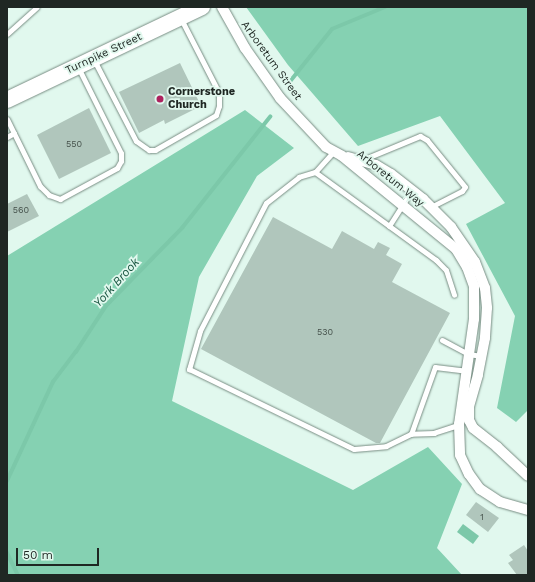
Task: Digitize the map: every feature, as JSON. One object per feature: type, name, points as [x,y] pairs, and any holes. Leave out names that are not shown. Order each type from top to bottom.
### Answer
[{"type":"main road","name":"Turnpike Street","points":[[7,100],[94,59],[178,12],[202,7]]},
{"type":"street","name":"Arboretum Street","points":[[222,7],[245,48],[280,98],[326,147],[338,153]]},
{"type":"street","name":"Arboretum Way","points":[[338,153],[359,161],[376,165],[412,190],[431,207],[462,241],[475,262],[485,288],[487,308],[482,356],[469,406],[469,420]]},
{"type":"street","name":"Arboretum Way","points":[[338,153],[402,203],[456,249],[467,267],[474,286],[474,319],[459,424],[460,455],[468,474],[480,489],[500,502],[528,510]]},
{"type":"street","points":[[469,420],[473,428],[498,447],[528,476]]},
{"type":"lane","points":[[7,34],[37,7]]},
{"type":"lane","points":[[94,59],[136,141],[149,150],[155,150],[216,115],[218,106],[219,96],[217,89],[178,12]]},
{"type":"lane","points":[[7,119],[40,186],[49,195],[60,199],[117,168],[121,160],[121,153],[78,67]]},
{"type":"lane","points":[[7,137],[14,133]]},
{"type":"lane","points":[[359,161],[420,136],[427,140],[465,187],[462,192],[431,207]]},
{"type":"lane","points":[[338,153],[315,172],[299,177],[266,203],[200,331],[189,369],[354,449],[386,446],[411,434],[434,433],[469,420]]},
{"type":"lane","points":[[315,172],[436,260],[446,270],[454,295]]},
{"type":"lane","points":[[389,226],[402,203],[412,190]]},
{"type":"lane","points":[[442,340],[468,354],[482,356]]},
{"type":"lane","points":[[411,434],[434,367],[466,371]]},
{"type":"shaded area","points":[[246,7],[528,7],[528,410],[516,422],[497,408],[515,316],[466,224],[505,203],[440,116],[358,146],[288,65]]},
{"type":"shaded area","points":[[245,110],[294,148],[257,176],[199,277],[172,401],[353,490],[428,447],[462,484],[437,548],[462,575],[7,575],[7,256]]},
{"type":"shaded area","points":[[463,524],[479,536],[473,544],[457,532]]},
{"type":"building","name":"Cornerstone Church","points":[[180,63],[201,106],[165,124],[164,120],[139,133],[119,92]]},
{"type":"building","points":[[89,108],[111,153],[59,179],[37,135]]},
{"type":"building","points":[[27,194],[39,216],[7,232],[7,204]]},
{"type":"building","points":[[273,217],[332,249],[342,231],[374,249],[378,242],[390,248],[386,255],[402,264],[392,282],[450,313],[380,443],[376,443],[201,349]]},
{"type":"building","points":[[476,502],[499,518],[488,532],[466,515]]},
{"type":"building","points":[[524,545],[528,551],[528,575],[517,575],[508,563],[513,560],[509,555]]},
{"type":"waterway","name":"York Brook","points":[[288,84],[332,29],[385,7]]},
{"type":"waterway","name":"York Brook","points":[[7,481],[53,382],[76,352],[106,306],[182,228],[270,117]]},
{"type":"waterway","name":"York Brook","points":[[7,552],[18,575]]},
{"type":"place","name":"Cornerstone Church","points":[[160,99]]}]
